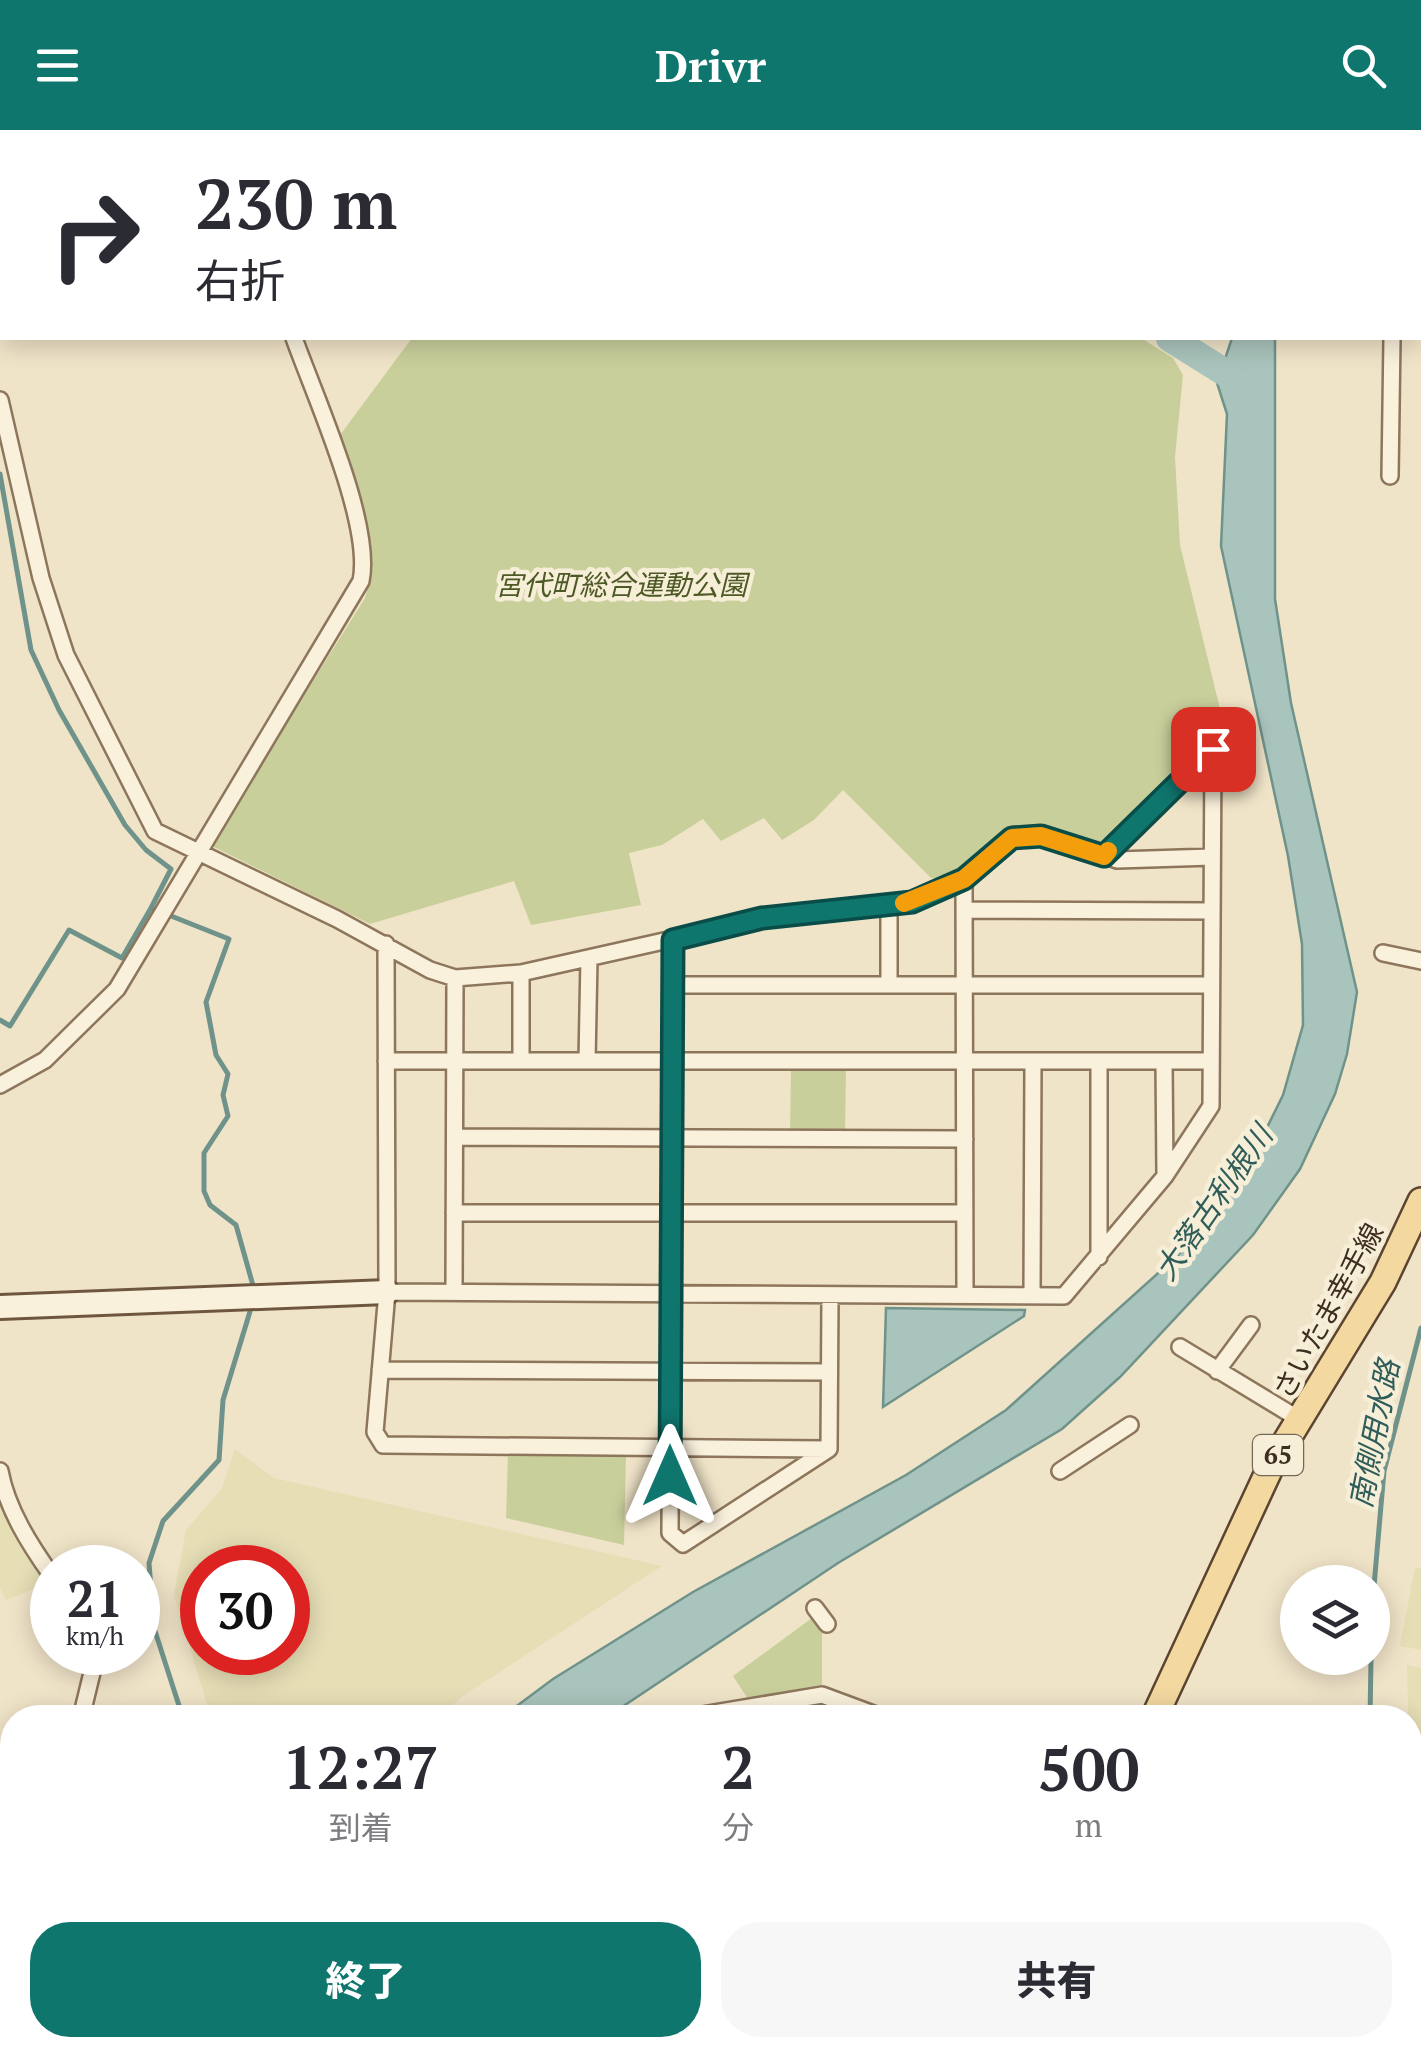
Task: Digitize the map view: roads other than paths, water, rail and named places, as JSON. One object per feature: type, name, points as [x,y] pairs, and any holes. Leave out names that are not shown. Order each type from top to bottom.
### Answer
[{"type":"main road","name":"さいたま幸手線","points":[[1160,1705],[1270,1466],[1302,1421],[1382,1282],[1421,1202]]},
{"type":"street","points":[[0,1084],[45,1060],[100,1010],[361,581],[365,560],[346,484],[295,340]]},
{"type":"street","points":[[1390,476],[1392,340]]},
{"type":"street","points":[[0,400],[41,578],[66,655],[155,831],[386,944],[430,970],[455,978],[521,973],[762,918],[912,902],[964,879],[1012,838],[1041,836],[1117,860],[1212,858]]},
{"type":"street","points":[[0,1307],[387,1292],[1064,1296],[1165,1176],[1211,1106],[1213,749],[1104,856]]},
{"type":"street","points":[[964,879],[964,1294]]},
{"type":"street","points":[[889,906],[890,984]]},
{"type":"street","points":[[964,910],[1212,910]]},
{"type":"street","points":[[673,940],[670,1533],[683,1544],[829,1449]]},
{"type":"street","points":[[386,944],[387,1292],[375,1432],[383,1445],[829,1449]]},
{"type":"street","points":[[1383,954],[1421,961]]},
{"type":"street","points":[[587,1061],[589,959]]},
{"type":"street","points":[[521,973],[521,1061]]},
{"type":"street","points":[[454,1292],[455,978]]},
{"type":"street","points":[[674,985],[1212,986]]},
{"type":"street","points":[[386,1061],[1211,1061]]},
{"type":"street","points":[[1032,1296],[1033,1061]]},
{"type":"street","points":[[1099,1061],[1099,1256]]},
{"type":"street","points":[[1164,1061],[1165,1176]]},
{"type":"street","points":[[455,1137],[965,1138]]},
{"type":"street","points":[[454,1213],[965,1213]]},
{"type":"street","points":[[829,1449],[830,1296]]},
{"type":"street","points":[[1217,1370],[1251,1325]]},
{"type":"street","points":[[1180,1347],[1302,1421]]},
{"type":"street","points":[[380,1370],[830,1372]]},
{"type":"street","points":[[1060,1471],[1130,1425]]},
{"type":"street","points":[[0,1472],[3,1487],[31,1545]]},
{"type":"street","points":[[815,1608],[826,1624]]},
{"type":"street","points":[[84,1705],[91,1675]]},
{"type":"street","points":[[762,1705],[822,1695],[849,1705]]},
{"type":"water","points":[[1231,340],[1275,340],[1275,599],[1291,703],[1357,992],[1347,1054],[1335,1094],[1300,1169],[1253,1235],[1120,1377],[1062,1429],[838,1563],[625,1705],[518,1705],[693,1592],[906,1475],[1006,1410],[1176,1257],[1211,1220],[1248,1166],[1283,1095],[1303,1025],[1302,944],[1288,856],[1221,546],[1227,414],[1217,383]]},
{"type":"water","points":[[886,1308],[1025,1310],[1024,1316],[883,1407]]},
{"type":"waterway","points":[[1173,340],[1253,390]]},
{"type":"waterway","points":[[0,474],[31,650],[59,710],[125,825],[146,850],[171,869],[151,908],[229,939],[206,1002],[216,1055],[228,1074],[223,1095],[228,1116],[204,1153],[204,1191],[210,1205],[236,1225],[254,1289]]},
{"type":"waterway","points":[[0,1020],[10,1026],[69,930],[122,958],[151,908]]},
{"type":"waterway","points":[[179,1705],[154,1628],[149,1563],[163,1521],[219,1460],[223,1400],[252,1305]]},
{"type":"waterway","name":"南側用水路","points":[[1376,1565],[1384,1471],[1421,1328]]},
{"type":"waterway","name":"南側用水路","points":[[1370,1705],[1371,1675]]},
{"type":"park label","name":"宮代町総合運動公園","points":[[621,585]]},
{"type":"water label","name":"大落古利根川","points":[[1214,1203]]}]
